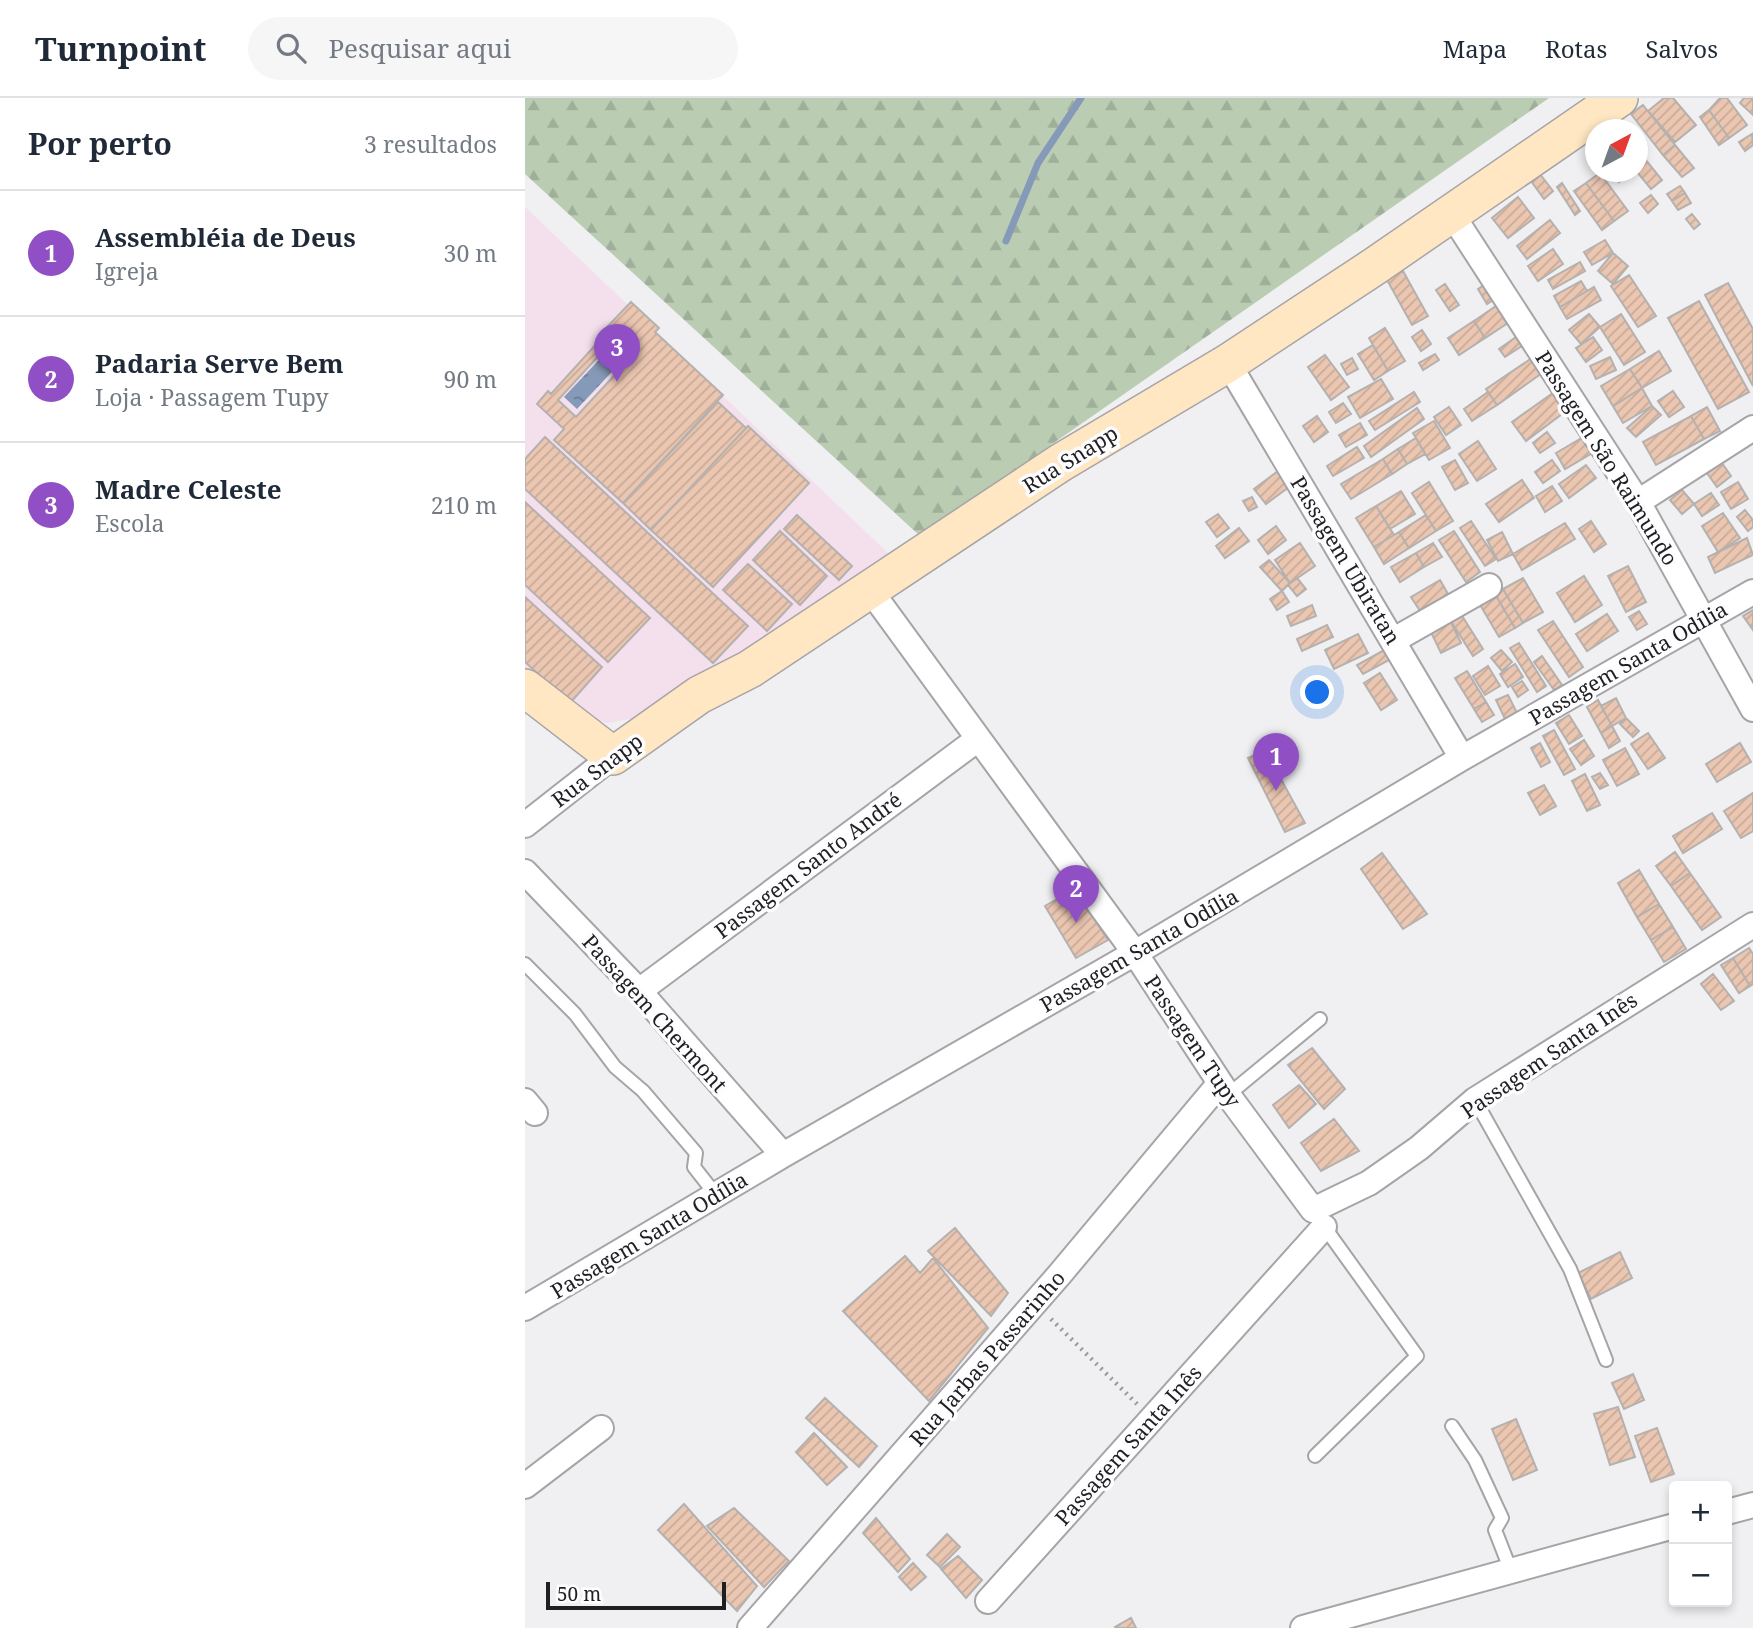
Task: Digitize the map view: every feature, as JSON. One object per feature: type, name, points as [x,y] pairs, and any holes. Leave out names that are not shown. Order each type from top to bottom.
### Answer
[{"type":"main road","name":"Rua Snapp","points":[[613,756],[699,695],[750,668],[1060,463],[1228,363],[1619,98]]},
{"type":"main road","points":[[525,688],[613,756]]},
{"type":"street","name":"Passagem São Raimundo","points":[[1451,213],[1638,502],[1753,709]]},
{"type":"street","name":"Passagem Ubiratan","points":[[1228,363],[1462,758]]},
{"type":"street","points":[[1638,502],[1753,428]]},
{"type":"street","points":[[1394,640],[1489,586]]},
{"type":"street","name":"Passagem Tupy","points":[[870,590],[1135,953],[1224,1089],[1318,1219]]},
{"type":"street","name":"Passagem Santa Odília","points":[[525,1308],[783,1155],[1135,953],[1462,758],[1753,592]]},
{"type":"street","name":"Passagem Santo André","points":[[639,991],[978,739]]},
{"type":"street","name":"Rua Snapp","points":[[525,825],[613,756]]},
{"type":"street","name":"Passagem Chermont","points":[[525,872],[639,991],[783,1155]]},
{"type":"street","name":"Passagem Santa Inês","points":[[988,1601],[1152,1418],[1318,1219],[1419,1148],[1475,1100],[1753,925]]},
{"type":"street","name":"Rua Jarbas Passarinho","points":[[750,1628],[1224,1089]]},
{"type":"street","points":[[525,1486],[601,1428]]},
{"type":"street","points":[[1732,1511],[1753,1505]]},
{"type":"street","points":[[1303,1628],[1669,1527]]},
{"type":"lane","points":[[525,964],[575,1014],[615,1067],[643,1091],[696,1153],[694,1167],[716,1195]]},
{"type":"lane","points":[[1224,1089],[1320,1019]]},
{"type":"lane","points":[[1475,1100],[1570,1269],[1606,1360]]},
{"type":"lane","name":"Passagem Tupy","points":[[1315,1456],[1417,1356],[1318,1219]]},
{"type":"lane","points":[[1452,1426],[1475,1460],[1502,1518],[1495,1530],[1511,1571]]},
{"type":"path","points":[[1035,1304],[1152,1418]]},
{"type":"shaded area","points":[[525,207],[891,556],[635,718],[607,723],[549,702],[525,679]]},
{"type":"green space","points":[[525,98],[1549,98],[920,536],[525,174]]},
{"type":"water","points":[[611,347],[624,359],[577,409],[564,397]]},
{"type":"building","points":[[1664,98],[1673,98],[1696,125],[1675,142],[1648,111]]},
{"type":"building","points":[[1720,98],[1727,98],[1747,125],[1729,138],[1709,110]]},
{"type":"building","points":[[1744,98],[1753,98],[1753,115],[1740,103]]},
{"type":"building","points":[[1643,105],[1675,145],[1663,155],[1648,136],[1648,119],[1635,119],[1631,114]]},
{"type":"building","points":[[1709,110],[1729,138],[1719,145],[1700,117]]},
{"type":"building","points":[[1752,134],[1753,145],[1745,151],[1739,142]]},
{"type":"building","points":[[1675,145],[1694,168],[1682,177],[1663,155]]},
{"type":"building","points":[[1648,163],[1662,180],[1651,189],[1645,182],[1648,182]]},
{"type":"building","points":[[1540,174],[1553,191],[1544,199],[1531,181]]},
{"type":"building","points":[[1607,182],[1628,211],[1614,221],[1586,183]]},
{"type":"building","points":[[1562,183],[1580,211],[1575,215],[1557,187]]},
{"type":"building","points":[[1586,183],[1614,221],[1602,230],[1574,191]]},
{"type":"building","points":[[1680,186],[1685,193],[1672,201],[1667,194]]},
{"type":"building","points":[[1685,193],[1691,203],[1678,210],[1672,201]]},
{"type":"building","points":[[1651,195],[1658,204],[1648,213],[1640,203]]},
{"type":"building","points":[[1518,197],[1534,218],[1508,238],[1492,218]]},
{"type":"building","points":[[1692,214],[1700,224],[1694,229],[1686,219]]},
{"type":"building","points":[[1550,220],[1560,233],[1527,259],[1517,246]]},
{"type":"building","points":[[1605,240],[1613,253],[1592,265],[1584,252]]},
{"type":"building","points":[[1553,249],[1563,264],[1538,281],[1528,266]]},
{"type":"building","points":[[1613,253],[1628,266],[1613,284],[1598,271]]},
{"type":"building","points":[[1580,262],[1585,271],[1553,289],[1548,280]]},
{"type":"building","points":[[1403,271],[1428,316],[1412,325],[1387,280]]},
{"type":"building","points":[[1629,275],[1656,316],[1638,327],[1611,286]]},
{"type":"building","points":[[1581,281],[1587,291],[1560,307],[1554,296]]},
{"type":"building","points":[[1487,283],[1496,298],[1487,304],[1478,289]]},
{"type":"building","points":[[1728,283],[1753,329],[1753,386],[1705,295]]},
{"type":"building","points":[[1445,284],[1459,305],[1450,311],[1436,290]]},
{"type":"building","points":[[1594,287],[1601,300],[1567,319],[1560,307]]},
{"type":"building","points":[[1699,301],[1749,392],[1718,409],[1668,318]]},
{"type":"building","points":[[631,302],[659,328],[655,332],[723,395],[623,503],[554,440],[564,429],[537,404],[548,391],[551,394],[609,330],[606,328]],"holes":[[[616,337],[634,354],[576,417],[558,400]]]},
{"type":"building","points":[[1502,302],[1514,319],[1485,338],[1474,321]]},
{"type":"building","points":[[1589,314],[1600,327],[1581,344],[1569,330]]},
{"type":"building","points":[[1621,314],[1645,352],[1624,365],[1600,327]]},
{"type":"building","points":[[1474,321],[1485,338],[1459,355],[1448,338]]},
{"type":"building","points":[[1385,328],[1405,361],[1388,371],[1369,338]]},
{"type":"building","points":[[1422,330],[1431,344],[1421,351],[1412,337]]},
{"type":"building","points":[[1519,335],[1525,344],[1505,357],[1499,349]]},
{"type":"building","points":[[1593,337],[1602,350],[1586,362],[1576,348]]},
{"type":"building","points":[[1373,345],[1388,371],[1374,380],[1358,354]]},
{"type":"building","points":[[1659,351],[1671,371],[1642,388],[1630,369]]},
{"type":"building","points":[[1435,354],[1439,360],[1423,370],[1419,363]]},
{"type":"building","points":[[1325,355],[1349,387],[1331,400],[1308,367]]},
{"type":"building","points":[[1535,356],[1545,371],[1497,405],[1486,389]]},
{"type":"building","points":[[1610,357],[1616,370],[1596,379],[1590,366]]},
{"type":"building","points":[[1352,358],[1358,369],[1347,375],[1341,364]]},
{"type":"building","points":[[1630,369],[1642,388],[1613,406],[1601,386]]},
{"type":"building","points":[[1381,379],[1393,399],[1360,418],[1348,397]]},
{"type":"building","points":[[1642,388],[1652,406],[1623,423],[1613,406]]},
{"type":"building","points":[[1673,391],[1684,407],[1669,417],[1658,401]]},
{"type":"building","points":[[1414,392],[1420,402],[1375,430],[1369,421]]},
{"type":"building","points":[[1488,392],[1497,405],[1472,421],[1464,409]]},
{"type":"building","points":[[1553,393],[1566,411],[1526,441],[1512,422]]},
{"type":"building","points":[[718,402],[746,428],[651,530],[623,503]]},
{"type":"building","points":[[1343,403],[1351,414],[1336,423],[1329,412]]},
{"type":"building","points":[[1652,406],[1661,415],[1636,437],[1627,428]]},
{"type":"building","points":[[1449,407],[1461,425],[1446,435],[1434,417]]},
{"type":"building","points":[[1707,407],[1720,431],[1704,439],[1691,416]]},
{"type":"building","points":[[1417,408],[1424,419],[1371,457],[1364,446]]},
{"type":"building","points":[[1317,416],[1328,432],[1314,442],[1303,426]]},
{"type":"building","points":[[1691,416],[1704,439],[1656,465],[1643,442]]},
{"type":"building","points":[[1434,421],[1450,448],[1429,460],[1413,433]]},
{"type":"building","points":[[1360,423],[1367,435],[1346,447],[1339,435]]},
{"type":"building","points":[[748,426],[809,483],[713,587],[651,530]]},
{"type":"building","points":[[1547,432],[1555,443],[1540,453],[1533,443]]},
{"type":"building","points":[[1592,432],[1601,448],[1565,469],[1556,453]]},
{"type":"building","points":[[545,437],[748,626],[713,663],[525,489],[525,459]]},
{"type":"building","points":[[1416,438],[1425,454],[1407,464],[1398,449]]},
{"type":"building","points":[[1478,441],[1496,469],[1477,481],[1459,454]]},
{"type":"building","points":[[1357,447],[1364,458],[1333,476],[1327,466]]},
{"type":"building","points":[[1398,449],[1407,464],[1392,474],[1383,459]]},
{"type":"building","points":[[1383,459],[1392,474],[1351,499],[1341,484]]},
{"type":"building","points":[[1455,460],[1468,483],[1455,490],[1442,467]]},
{"type":"building","points":[[1552,460],[1560,471],[1543,483],[1535,472]]},
{"type":"building","points":[[1722,463],[1731,476],[1717,487],[1707,473]]},
{"type":"building","points":[[1586,465],[1596,478],[1569,498],[1559,484]]},
{"type":"building","points":[[1278,471],[1289,487],[1266,504],[1254,489]]},
{"type":"building","points":[[1522,480],[1534,498],[1499,522],[1486,504]]},
{"type":"building","points":[[1429,482],[1453,521],[1436,531],[1412,493]]},
{"type":"building","points":[[1738,482],[1748,499],[1731,509],[1721,492]]},
{"type":"building","points":[[1552,486],[1562,501],[1545,512],[1536,496]]},
{"type":"building","points":[[1682,490],[1694,504],[1682,514],[1670,500]]},
{"type":"building","points":[[1401,491],[1415,514],[1390,529],[1376,506]]},
{"type":"building","points":[[1711,493],[1719,505],[1702,516],[1694,504]]},
{"type":"building","points":[[1252,497],[1257,507],[1249,511],[1243,501]]},
{"type":"building","points":[[525,502],[650,618],[608,662],[525,585]]},
{"type":"building","points":[[1376,506],[1394,535],[1374,547],[1356,518]]},
{"type":"building","points":[[1745,510],[1753,520],[1753,527],[1748,531],[1737,517]]},
{"type":"building","points":[[1723,513],[1740,538],[1718,552],[1702,526]]},
{"type":"building","points":[[1218,514],[1229,528],[1217,537],[1206,522]]},
{"type":"building","points":[[797,515],[852,566],[839,580],[784,529]]},
{"type":"building","points":[[1426,515],[1436,531],[1409,548],[1399,532]]},
{"type":"building","points":[[1471,521],[1496,559],[1485,566],[1460,528]]},
{"type":"building","points":[[1591,521],[1606,544],[1594,552],[1579,529]]},
{"type":"building","points":[[1565,523],[1575,539],[1522,570],[1513,554]]},
{"type":"building","points":[[1276,526],[1286,540],[1268,554],[1258,540]]},
{"type":"building","points":[[1239,528],[1249,541],[1225,558],[1216,546]]},
{"type":"building","points":[[780,531],[827,576],[800,605],[753,560]]},
{"type":"building","points":[[1454,531],[1480,572],[1466,582],[1439,540]]},
{"type":"building","points":[[1399,532],[1409,548],[1384,564],[1374,547]]},
{"type":"building","points":[[1502,532],[1513,554],[1498,561],[1487,540]]},
{"type":"building","points":[[1747,538],[1753,555],[1715,573],[1708,557]]},
{"type":"building","points":[[1300,543],[1315,566],[1290,583],[1275,560]]},
{"type":"building","points":[[1433,543],[1442,557],[1424,567],[1416,553]]},
{"type":"building","points":[[1416,553],[1424,567],[1400,582],[1391,567]]},
{"type":"building","points":[[1269,560],[1290,583],[1282,591],[1260,567]]},
{"type":"building","points":[[748,564],[792,604],[767,631],[723,590]]},
{"type":"building","points":[[1628,566],[1646,602],[1626,612],[1608,576]]},
{"type":"building","points":[[1584,576],[1602,605],[1575,622],[1557,593]]},
{"type":"building","points":[[1297,578],[1306,589],[1297,596],[1288,585]]},
{"type":"building","points":[[1523,578],[1543,612],[1523,623],[1503,589]]},
{"type":"building","points":[[1440,580],[1448,594],[1420,611],[1411,597]]},
{"type":"building","points":[[1503,589],[1523,623],[1515,628],[1495,594]]},
{"type":"building","points":[[1282,591],[1289,602],[1277,610],[1270,599]]},
{"type":"building","points":[[1495,594],[1515,628],[1499,637],[1479,603]]},
{"type":"building","points":[[525,597],[602,667],[570,703],[525,662]]},
{"type":"building","points":[[1312,605],[1316,616],[1291,626],[1287,616]]},
{"type":"building","points":[[1753,610],[1753,630],[1743,616]]},
{"type":"building","points":[[1459,611],[1483,649],[1473,656],[1449,618]]},
{"type":"building","points":[[1639,611],[1647,624],[1637,630],[1629,617]]},
{"type":"building","points":[[1607,614],[1618,631],[1587,651],[1576,634]]},
{"type":"building","points":[[1449,618],[1461,643],[1441,653],[1429,628]]},
{"type":"building","points":[[1553,621],[1583,667],[1569,677],[1538,630]]},
{"type":"building","points":[[1327,625],[1333,637],[1302,651],[1297,639]]},
{"type":"building","points":[[1358,634],[1368,653],[1334,669],[1325,650]]},
{"type":"building","points":[[1519,643],[1546,686],[1537,692],[1510,648]]},
{"type":"building","points":[[1386,649],[1389,660],[1363,674],[1357,665]]},
{"type":"building","points":[[1501,650],[1512,662],[1502,671],[1491,658]]},
{"type":"building","points":[[1542,656],[1562,685],[1554,690],[1534,662]]},
{"type":"building","points":[[1515,664],[1523,677],[1508,687],[1500,674]]},
{"type":"building","points":[[1488,666],[1500,686],[1485,695],[1473,676]]},
{"type":"building","points":[[1467,671],[1486,702],[1474,709],[1455,678]]},
{"type":"building","points":[[1380,673],[1397,700],[1381,710],[1364,683]]},
{"type":"building","points":[[1522,681],[1528,690],[1518,697],[1512,687]]},
{"type":"building","points":[[1508,695],[1517,713],[1505,719],[1496,700]]},
{"type":"building","points":[[1616,698],[1626,718],[1612,726],[1601,706]]},
{"type":"building","points":[[1598,700],[1612,726],[1601,733],[1587,707]]},
{"type":"building","points":[[1486,702],[1494,715],[1482,722],[1474,709]]},
{"type":"building","points":[[1569,715],[1582,736],[1569,744],[1556,723]]},
{"type":"building","points":[[1626,718],[1639,731],[1633,737],[1620,724]]},
{"type":"building","points":[[1612,726],[1620,741],[1609,748],[1601,733]]},
{"type":"building","points":[[1554,730],[1575,769],[1564,775],[1543,736]]},
{"type":"building","points":[[1648,733],[1665,758],[1648,769],[1631,744]]},
{"type":"building","points":[[1584,740],[1594,756],[1581,765],[1570,749]]},
{"type":"building","points":[[1540,743],[1550,762],[1541,767],[1531,748]]},
{"type":"building","points":[[1740,743],[1751,762],[1717,782],[1706,764]]},
{"type":"building","points":[[1625,748],[1639,774],[1617,786],[1603,760]]},
{"type":"building","points":[[1265,750],[1305,823],[1285,832],[1248,758]]},
{"type":"building","points":[[1600,773],[1608,785],[1600,789],[1592,777]]},
{"type":"building","points":[[1585,774],[1600,805],[1587,811],[1572,781]]},
{"type":"building","points":[[1544,785],[1556,806],[1540,815],[1528,793]]},
{"type":"building","points":[[1753,793],[1753,831],[1741,838],[1724,811]]},
{"type":"building","points":[[1712,813],[1722,829],[1683,853],[1673,836]]},
{"type":"building","points":[[1675,852],[1690,873],[1671,886],[1656,866]]},
{"type":"building","points":[[1382,853],[1427,914],[1403,929],[1361,869]]},
{"type":"building","points":[[1639,870],[1659,904],[1637,917],[1618,883]]},
{"type":"building","points":[[1690,873],[1721,917],[1702,930],[1671,886]]},
{"type":"building","points":[[1074,889],[1108,940],[1076,958],[1045,906]]},
{"type":"building","points":[[1659,904],[1673,927],[1651,940],[1637,917]]},
{"type":"building","points":[[1673,927],[1686,949],[1664,962],[1651,940]]},
{"type":"building","points":[[1749,948],[1753,954],[1753,984],[1750,986],[1733,958]]},
{"type":"building","points":[[1733,958],[1750,986],[1739,993],[1721,965]]},
{"type":"building","points":[[1713,974],[1734,1001],[1721,1010],[1701,984]]},
{"type":"building","points":[[1312,1048],[1345,1089],[1324,1109],[1288,1065]]},
{"type":"building","points":[[1299,1085],[1316,1104],[1289,1128],[1273,1105]]},
{"type":"building","points":[[1334,1119],[1359,1151],[1321,1171],[1301,1143]]},
{"type":"building","points":[[955,1228],[1008,1293],[991,1316],[928,1251]]},
{"type":"building","points":[[1620,1252],[1632,1278],[1591,1299],[1578,1273]]},
{"type":"building","points":[[905,1256],[920,1273],[933,1258],[988,1328],[929,1401],[843,1311]]},
{"type":"building","points":[[1633,1374],[1644,1400],[1624,1409],[1612,1383]]},
{"type":"building","points":[[825,1398],[877,1446],[859,1467],[806,1418]]},
{"type":"building","points":[[1618,1407],[1635,1457],[1610,1465],[1594,1414]]},
{"type":"building","points":[[1516,1419],[1537,1470],[1513,1480],[1492,1429]]},
{"type":"building","points":[[1657,1428],[1674,1474],[1651,1482],[1635,1436]]},
{"type":"building","points":[[814,1433],[847,1467],[827,1485],[796,1452]]},
{"type":"building","points":[[684,1504],[757,1586],[737,1611],[658,1530]]},
{"type":"building","points":[[734,1508],[789,1561],[764,1587],[707,1526]]},
{"type":"building","points":[[876,1518],[910,1559],[898,1572],[863,1533]]},
{"type":"building","points":[[947,1534],[960,1547],[940,1567],[927,1555]]},
{"type":"building","points":[[958,1556],[982,1580],[966,1598],[941,1569]]},
{"type":"building","points":[[913,1563],[926,1577],[911,1590],[899,1577]]},
{"type":"building","points":[[1131,1618],[1136,1628],[1115,1627]]},
{"type":"waterway","points":[[1006,241],[1038,163],[1081,98]]},
{"type":"place","name":"Madre Celeste","points":[[617,382]]},
{"type":"place","name":"Assembléia de Deus","points":[[1276,791]]},
{"type":"place","name":"Padaria Serve Bem","points":[[1076,923]]}]
